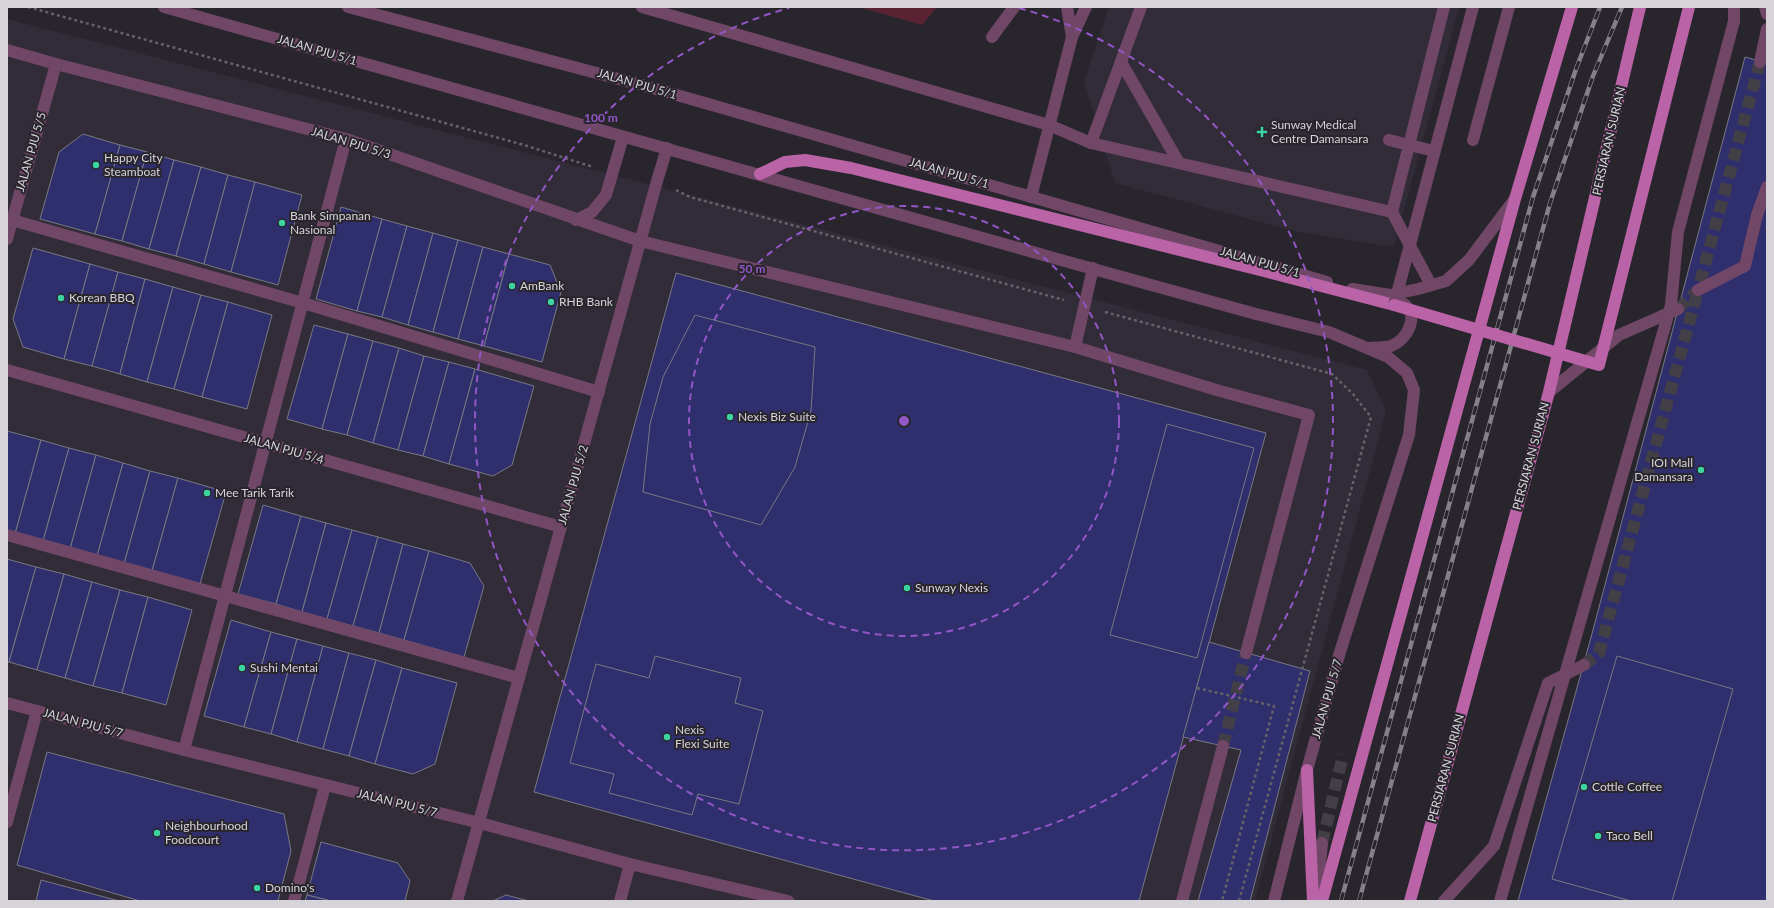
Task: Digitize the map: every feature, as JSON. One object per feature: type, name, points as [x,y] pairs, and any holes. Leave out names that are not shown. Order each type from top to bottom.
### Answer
[{"type":"main road","points":[[1322,901],[1515,199],[1572,7]]},
{"type":"main road","name":"PERSIARAN SURIAN","points":[[1410,901],[1549,392],[1640,7]]},
{"type":"main road","points":[[760,174],[786,162],[805,160],[850,168],[1246,266],[1392,300],[1599,365],[1689,7]]},
{"type":"main road","points":[[1307,770],[1313,901]]},
{"type":"street","name":"JALAN PJU 5/1","points":[[164,7],[1256,314],[1329,332],[1366,348]]},
{"type":"street","name":"JALAN PJU 5/1","points":[[348,7],[649,87],[1392,300],[1446,280],[1469,260],[1515,199]]},
{"type":"street","points":[[642,7],[1049,125],[1091,143],[1392,212]]},
{"type":"street","points":[[992,37],[1014,7]]},
{"type":"street","points":[[1067,7],[1072,37]]},
{"type":"street","points":[[1031,197],[1072,37],[1086,7]]},
{"type":"street","points":[[1091,143],[1141,7]]},
{"type":"street","points":[[1431,285],[1392,212],[1444,7]]},
{"type":"street","points":[[1366,348],[1391,346],[1403,339],[1410,328],[1411,314],[1406,305],[1392,300],[1473,7]]},
{"type":"street","points":[[1473,140],[1509,7]]},
{"type":"street","points":[[1500,901],[1671,305],[1678,232],[1734,20],[1734,7]]},
{"type":"street","points":[[1765,7],[1767,14]]},
{"type":"street","points":[[1760,62],[1767,29]]},
{"type":"street","name":"JALAN PJU 5/3","points":[[7,50],[346,139],[640,242],[1075,347],[1309,415],[1246,653]]},
{"type":"street","points":[[1121,62],[1178,163]]},
{"type":"street","name":"JALAN PJU 5/5","points":[[7,239],[56,64]]},
{"type":"street","points":[[576,220],[592,212],[606,195],[623,137]]},
{"type":"street","points":[[184,750],[346,139]]},
{"type":"street","points":[[1389,140],[1434,151]]},
{"type":"street","name":"JALAN PJU 5/2","points":[[457,901],[480,823],[598,392],[667,148]]},
{"type":"street","points":[[1698,290],[1745,266],[1757,215],[1767,187]]},
{"type":"street","points":[[12,220],[303,303],[598,392]]},
{"type":"street","points":[[1075,347],[1093,268]]},
{"type":"street","points":[[1549,392],[1619,335],[1678,309]]},
{"type":"street","name":"JALAN PJU 5/7","points":[[1274,901],[1307,770],[1340,652],[1409,435],[1414,390],[1407,373],[1388,357],[1366,348]]},
{"type":"street","name":"JALAN PJU 5/4","points":[[7,370],[561,527]]},
{"type":"street","points":[[7,535],[519,678]]},
{"type":"street","points":[[1444,901],[1494,846],[1548,683],[1584,664]]},
{"type":"street","name":"JALAN PJU 5/7","points":[[7,703],[324,786],[480,823],[630,864],[771,899],[788,901]]},
{"type":"street","points":[[7,822],[37,711]]},
{"type":"street","points":[[1182,901],[1223,746]]},
{"type":"street","points":[[294,901],[324,786]]},
{"type":"street","points":[[1317,901],[1322,843]]},
{"type":"street","points":[[620,901],[630,864]]},
{"type":"path","points":[[28,7],[524,145],[613,174]]},
{"type":"path","points":[[657,181],[690,197],[1332,374],[1353,394],[1371,417],[1239,901]]},
{"type":"path","points":[[1197,688],[1274,706],[1222,901]]},
{"type":"shaded area","points":[[859,7],[937,7],[922,25]]},
{"type":"shaded area","name":"Sunway Medical Centre Damansara","points":[[1109,7],[1459,7],[1394,247],[1294,231],[1115,183],[1084,82]]},
{"type":"shaded area","points":[[7,19],[1367,370],[1386,411],[1255,901],[7,901]]},
{"type":"building","name":"IOI Mall Damansara","points":[[1745,57],[1767,63],[1767,901],[1518,901],[1593,630]]},
{"type":"building","points":[[83,134],[120,145],[95,234],[40,219],[59,152]]},
{"type":"building","points":[[120,145],[147,152],[122,241],[95,234]]},
{"type":"building","points":[[147,152],[174,160],[149,249],[122,241]]},
{"type":"building","points":[[174,160],[201,167],[176,256],[149,249]]},
{"type":"building","points":[[201,167],[228,175],[204,264],[176,256]]},
{"type":"building","points":[[228,175],[255,182],[231,272],[204,264]]},
{"type":"building","points":[[255,182],[302,195],[278,285],[231,272]]},
{"type":"building","points":[[341,207],[382,219],[357,311],[316,299]]},
{"type":"building","points":[[382,219],[407,226],[382,317],[357,311]]},
{"type":"building","points":[[407,226],[433,233],[408,325],[382,317]]},
{"type":"building","points":[[433,233],[458,240],[433,332],[408,325]]},
{"type":"building","points":[[458,240],[483,247],[458,339],[433,332]]},
{"type":"building","points":[[483,247],[509,254],[484,346],[458,339]]},
{"type":"building","points":[[33,248],[90,264],[64,359],[23,347],[13,319]]},
{"type":"building","points":[[509,254],[550,265],[561,292],[542,362],[484,346]]},
{"type":"building","points":[[90,264],[118,272],[92,366],[64,359]]},
{"type":"building","points":[[118,272],[145,279],[120,374],[92,366]]},
{"type":"building","name":"Sunway Nexis","points":[[676,273],[1266,433],[1139,901],[934,901],[534,792]]},
{"type":"building","points":[[145,279],[173,287],[147,382],[120,374]]},
{"type":"building","points":[[173,287],[201,295],[174,389],[147,382]]},
{"type":"building","points":[[201,295],[228,302],[202,397],[174,389]]},
{"type":"building","points":[[228,302],[272,315],[247,409],[202,397]]},
{"type":"building","name":"Nexis Biz Suite","points":[[695,315],[815,347],[811,411],[795,467],[761,525],[643,492],[650,424],[663,377]]},
{"type":"building","points":[[314,325],[348,334],[322,429],[287,419]]},
{"type":"building","points":[[348,334],[373,341],[347,435],[322,429]]},
{"type":"building","points":[[373,341],[399,348],[373,443],[347,435]]},
{"type":"building","points":[[399,348],[424,356],[398,450],[373,443]]},
{"type":"building","points":[[424,356],[449,362],[423,456],[398,450]]},
{"type":"building","points":[[449,362],[475,369],[449,464],[423,456]]},
{"type":"building","points":[[475,369],[534,386],[512,465],[493,476],[449,464]]},
{"type":"building","points":[[1167,424],[1254,448],[1197,658],[1110,635]]},
{"type":"building","points":[[7,431],[41,440],[15,534],[7,531]]},
{"type":"building","points":[[41,440],[69,448],[43,541],[15,534]]},
{"type":"building","points":[[69,448],[96,455],[70,549],[43,541]]},
{"type":"building","points":[[96,455],[123,463],[97,556],[70,549]]},
{"type":"building","points":[[123,463],[150,471],[124,564],[97,556]]},
{"type":"building","points":[[150,471],[178,478],[152,571],[124,564]]},
{"type":"building","points":[[178,478],[226,492],[200,584],[152,571]]},
{"type":"building","points":[[263,505],[301,516],[276,604],[238,594]]},
{"type":"building","points":[[301,516],[326,523],[302,612],[276,604]]},
{"type":"building","points":[[326,523],[352,530],[327,619],[302,612]]},
{"type":"building","points":[[352,530],[378,537],[353,626],[327,619]]},
{"type":"building","points":[[378,537],[403,544],[379,633],[353,626]]},
{"type":"building","points":[[403,544],[429,551],[404,640],[379,633]]},
{"type":"building","points":[[429,551],[470,563],[484,586],[464,657],[404,640]]},
{"type":"building","points":[[7,559],[36,567],[9,662],[7,662]]},
{"type":"building","points":[[36,567],[64,574],[37,670],[9,662]]},
{"type":"building","points":[[64,574],[92,582],[65,678],[37,670]]},
{"type":"building","points":[[92,582],[120,590],[93,686],[65,678]]},
{"type":"building","points":[[120,590],[148,597],[122,693],[93,686]]},
{"type":"building","points":[[148,597],[192,610],[166,705],[122,693]]},
{"type":"building","points":[[231,620],[271,632],[244,727],[204,716]]},
{"type":"building","points":[[271,632],[297,639],[271,734],[244,727]]},
{"type":"building","points":[[297,639],[323,646],[297,742],[271,734]]},
{"type":"building","points":[[1209,642],[1310,671],[1250,901],[1198,901],[1241,750],[1183,737]]},
{"type":"building","points":[[323,646],[349,653],[323,749],[297,742]]},
{"type":"building","points":[[349,653],[376,660],[349,756],[323,749]]},
{"type":"building","name":"Nexis Flexi Suite","points":[[655,656],[741,678],[735,703],[763,711],[739,804],[698,794],[692,815],[609,793],[614,774],[570,763],[596,664],[649,678]]},
{"type":"building","points":[[1617,656],[1733,689],[1672,901],[1631,901],[1552,879]]},
{"type":"building","points":[[376,660],[402,668],[375,764],[349,756]]},
{"type":"building","points":[[402,668],[457,683],[435,764],[413,774],[375,764]]},
{"type":"building","name":"Neighbourhood Foodcourt","points":[[47,752],[284,814],[291,851],[278,901],[140,901],[17,865]]},
{"type":"building","points":[[321,842],[398,863],[410,881],[405,901],[331,901],[307,895]]},
{"type":"building","points":[[41,880],[119,901],[36,901]]},
{"type":"building","points":[[307,895],[331,901],[305,901]]},
{"type":"building","points":[[506,895],[529,901],[493,901]]},
{"type":"tunnel","points":[[1678,309],[1698,290],[1760,62]]},
{"type":"tunnel","points":[[1584,665],[1599,653],[1698,290]]},
{"type":"tunnel","points":[[1223,746],[1246,653]]},
{"type":"tunnel","points":[[1322,843],[1343,755]]},
{"type":"railway","points":[[1341,901],[1533,197],[1576,69],[1600,7]]},
{"type":"railway","points":[[1359,901],[1550,203],[1593,76],[1622,7]]},
{"type":"place","name":"Sunway Medical Centre Damansara","points":[[1262,132]]},
{"type":"place","name":"Happy City Steamboat","points":[[96,165]]},
{"type":"place","name":"Bank Simpanan Nasional","points":[[282,223]]},
{"type":"place","name":"AmBank","points":[[512,286]]},
{"type":"place","name":"Korean BBQ","points":[[61,298]]},
{"type":"place","name":"RHB Bank","points":[[551,302]]},
{"type":"place","name":"Nexis Biz Suite","points":[[730,417]]},
{"type":"place","name":"IOI Mall Damansara","points":[[1701,470]]},
{"type":"place","name":"Mee Tarik Tarik","points":[[207,493]]},
{"type":"place","name":"Sunway Nexis","points":[[907,588]]},
{"type":"place","name":"Sushi Mentai","points":[[242,668]]},
{"type":"place","name":"Nexis Flexi Suite","points":[[667,737]]},
{"type":"place","name":"Cottle Coffee","points":[[1584,787]]},
{"type":"place","name":"Neighbourhood Foodcourt","points":[[157,833]]},
{"type":"place","name":"Taco Bell","points":[[1598,836]]},
{"type":"place","name":"Domino's","points":[[257,888]]}]
